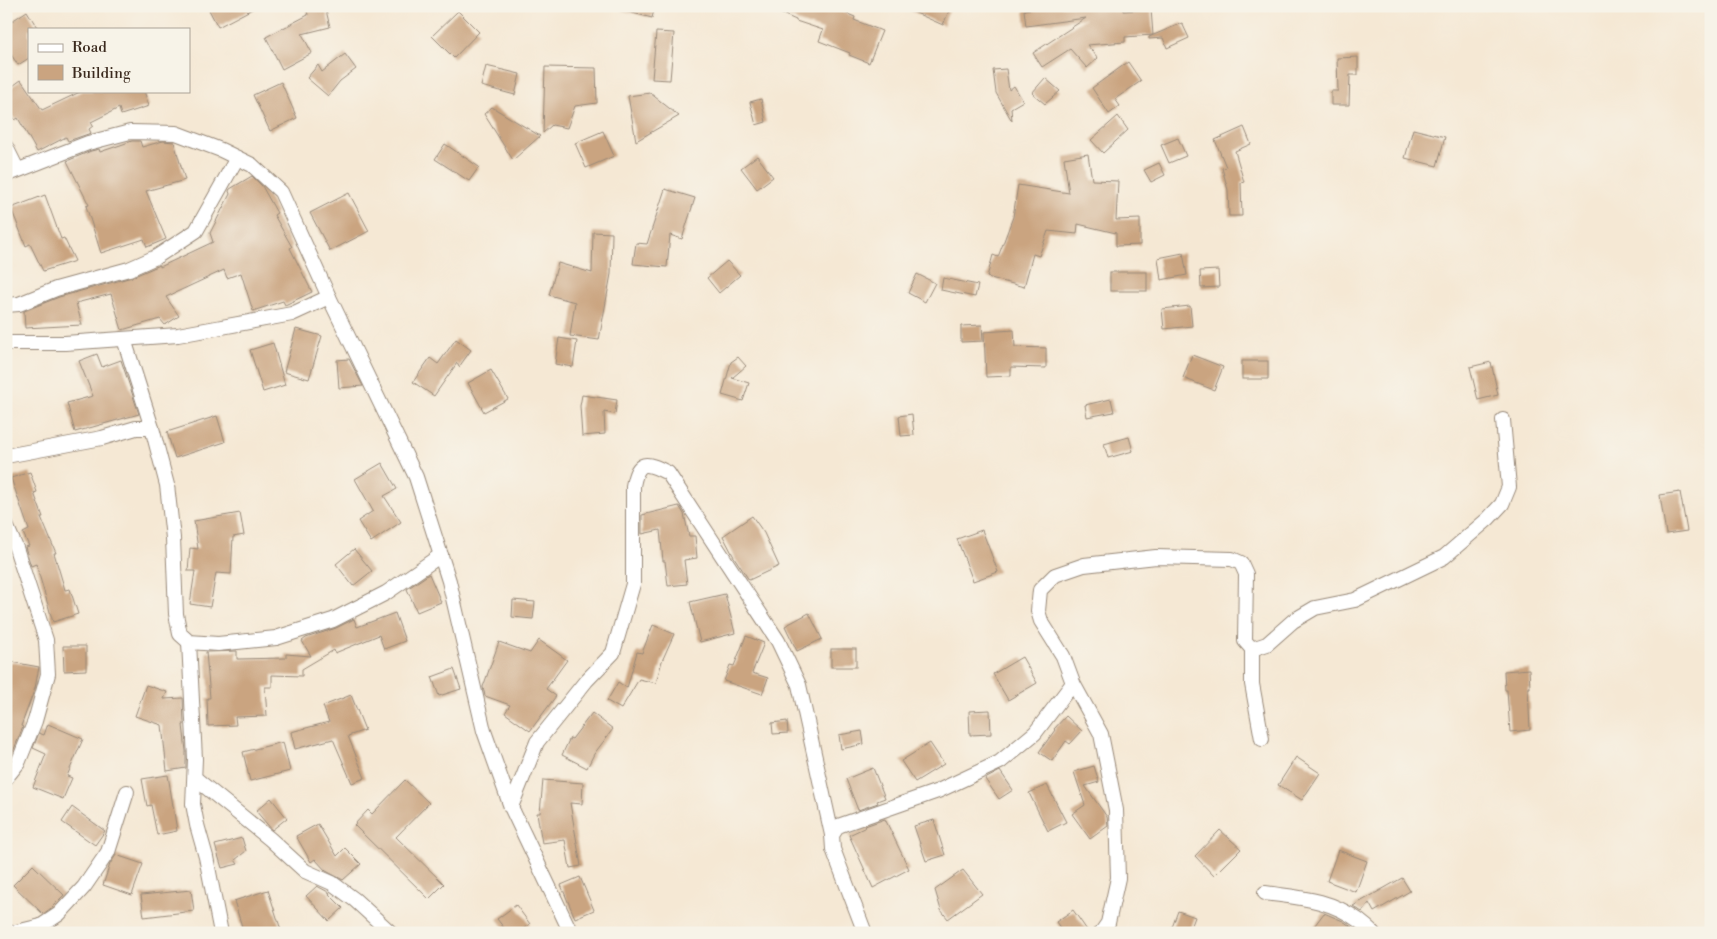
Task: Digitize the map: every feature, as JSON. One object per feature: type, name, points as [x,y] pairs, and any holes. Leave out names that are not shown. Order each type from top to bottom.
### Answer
[{"type":"street","points":[[6,147],[12,172],[88,143],[130,132],[176,133],[252,165],[281,192],[329,297],[416,477],[449,581],[484,731],[511,807],[571,933]]},
{"type":"street","points":[[6,305],[19,304],[56,289],[128,269],[156,257],[196,231],[237,158]]},
{"type":"street","points":[[6,343],[65,343],[178,334],[292,314],[329,297]]},
{"type":"street","points":[[124,338],[152,428],[167,485],[173,538],[176,614],[180,634],[189,642],[218,644],[276,638],[333,620],[386,593],[441,555]]},
{"type":"street","points":[[1252,649],[1267,644],[1293,620],[1315,608],[1355,600],[1444,556],[1488,519],[1502,504],[1509,487],[1503,420]]},
{"type":"street","points":[[6,456],[102,438],[136,428],[152,428]]},
{"type":"street","points":[[511,807],[537,742],[586,680],[613,653],[633,584],[633,486],[636,472],[643,466],[651,465],[668,473],[778,641],[799,685],[832,835],[833,849],[865,933]]},
{"type":"street","points":[[6,525],[16,548],[46,640],[48,674],[35,721],[18,763],[6,778]]},
{"type":"street","points":[[1102,933],[1108,923],[1118,878],[1116,810],[1101,734],[1073,683],[1063,656],[1041,621],[1038,611],[1040,590],[1055,575],[1084,564],[1156,557],[1232,559],[1241,563],[1246,574],[1245,642],[1252,649],[1252,684],[1262,739]]},
{"type":"street","points":[[189,642],[196,779],[193,804],[221,933]]},
{"type":"street","points":[[832,835],[838,826],[938,791],[1000,762],[1035,733],[1073,683]]},
{"type":"street","points":[[196,779],[270,839],[305,871],[332,884],[355,900],[391,933]]},
{"type":"street","points":[[12,933],[41,926],[59,914],[84,887],[108,852],[127,792]]},
{"type":"street","points":[[1266,893],[1311,899],[1332,905],[1347,913],[1373,933]]},
{"type":"building","points":[[207,6],[258,6],[218,27]]},
{"type":"building","points":[[306,6],[325,6],[330,27],[302,34],[312,53],[282,69],[266,37],[308,15]]},
{"type":"building","points":[[621,6],[655,6],[652,18],[621,10]]},
{"type":"building","points":[[764,6],[828,6],[855,17],[854,20],[882,31],[869,63],[849,55],[850,53],[819,41],[823,30],[796,21]]},
{"type":"building","points":[[900,6],[951,6],[943,25]]},
{"type":"building","points":[[1048,6],[1123,6],[1123,11],[1151,9],[1153,35],[1125,37],[1125,42],[1087,45],[1098,58],[1087,68],[1070,49],[1042,67],[1033,53],[1086,18],[1026,26],[1024,10]]},
{"type":"building","points":[[27,11],[37,28],[28,28],[28,59],[18,65],[6,47],[6,25]]},
{"type":"building","points":[[458,11],[479,32],[454,58],[432,36]]},
{"type":"building","points":[[1182,23],[1189,38],[1167,48],[1163,38],[1149,39],[1149,37]]},
{"type":"building","points":[[656,32],[674,33],[670,80],[652,79]]},
{"type":"building","points":[[345,54],[356,69],[340,81],[328,96],[307,78],[318,65],[322,72]]},
{"type":"building","points":[[1358,57],[1358,75],[1350,75],[1349,105],[1331,105],[1331,91],[1338,91],[1337,58]]},
{"type":"building","points":[[1128,62],[1141,81],[1115,99],[1120,106],[1109,114],[1092,88]]},
{"type":"building","points":[[486,66],[520,74],[515,95],[481,86]]},
{"type":"building","points":[[545,67],[596,68],[597,103],[575,106],[567,128],[552,125],[543,133]]},
{"type":"building","points":[[1006,69],[1009,90],[1014,86],[1023,101],[1011,108],[1012,121],[996,93],[993,70]]},
{"type":"building","points":[[1045,78],[1060,91],[1045,104],[1032,93]]},
{"type":"building","points":[[21,80],[42,110],[80,92],[144,92],[149,106],[121,115],[119,108],[91,122],[93,126],[89,129],[91,133],[68,141],[66,137],[37,152],[18,118],[15,120],[6,107],[6,91]]},
{"type":"building","points":[[281,82],[297,118],[270,131],[253,95]]},
{"type":"building","points":[[650,93],[679,116],[636,141],[628,96]]},
{"type":"building","points":[[761,99],[766,122],[756,125],[750,102]]},
{"type":"building","points":[[492,107],[540,136],[513,160],[484,114]]},
{"type":"building","points":[[1118,116],[1128,130],[1103,153],[1091,140]]},
{"type":"building","points":[[1244,127],[1251,144],[1235,151],[1244,182],[1241,183],[1242,216],[1229,216],[1228,190],[1222,168],[1226,167],[1215,140]]},
{"type":"building","points":[[1413,129],[1445,137],[1437,166],[1405,158]]},
{"type":"building","points":[[603,131],[614,156],[586,168],[575,143]]},
{"type":"building","points":[[1178,138],[1186,156],[1169,163],[1161,145]]},
{"type":"building","points":[[132,141],[140,141],[142,147],[163,141],[174,142],[185,180],[146,191],[166,239],[147,247],[144,239],[101,253],[86,206],[89,205],[67,161],[91,151],[99,149],[100,152]]},
{"type":"building","points":[[445,144],[479,167],[469,181],[435,159]]},
{"type":"building","points":[[1088,154],[1092,180],[1118,181],[1116,220],[1140,219],[1140,245],[1116,246],[1116,233],[1078,224],[1077,234],[1048,231],[1039,256],[1033,254],[1024,287],[987,277],[993,255],[998,257],[1013,217],[1018,185],[1069,193],[1064,158]]},
{"type":"building","points":[[757,156],[773,177],[757,189],[741,168]]},
{"type":"building","points":[[1159,163],[1165,175],[1151,182],[1144,170]]},
{"type":"building","points":[[252,176],[262,186],[277,213],[274,215],[292,247],[290,248],[312,292],[285,305],[283,301],[253,311],[241,273],[227,278],[224,270],[166,297],[179,316],[165,325],[160,319],[122,330],[111,294],[76,303],[82,325],[25,328],[24,311],[59,297],[132,277],[160,265],[160,267],[213,242],[210,233],[230,194],[230,189]]},
{"type":"building","points":[[665,189],[695,198],[682,239],[670,235],[667,267],[633,264],[636,243],[647,244]]},
{"type":"building","points":[[349,193],[369,231],[330,251],[310,213]]},
{"type":"building","points":[[45,195],[61,239],[64,238],[75,261],[43,271],[30,244],[26,246],[11,208]]},
{"type":"building","points":[[593,232],[612,233],[611,274],[599,340],[570,336],[575,302],[549,295],[558,263],[592,273]]},
{"type":"building","points":[[1183,253],[1187,275],[1161,280],[1158,258]]},
{"type":"building","points":[[727,261],[740,275],[719,293],[707,278]]},
{"type":"building","points":[[1218,270],[1219,287],[1201,288],[1200,271]]},
{"type":"building","points":[[1110,272],[1147,272],[1147,291],[1110,291]]},
{"type":"building","points":[[917,274],[935,283],[925,302],[908,293]]},
{"type":"building","points":[[943,278],[978,285],[975,297],[941,290]]},
{"type":"building","points":[[1190,306],[1192,326],[1164,329],[1162,309]]},
{"type":"building","points":[[982,325],[983,341],[961,342],[961,326]]},
{"type":"building","points":[[296,329],[322,336],[309,379],[284,372]]},
{"type":"building","points":[[1014,330],[1015,347],[1046,348],[1046,368],[1011,367],[1011,376],[986,377],[984,332]]},
{"type":"building","points":[[559,338],[577,341],[573,367],[555,364]]},
{"type":"building","points":[[456,339],[471,350],[459,367],[457,363],[434,396],[413,382],[430,358],[438,364]]},
{"type":"building","points":[[273,343],[285,385],[263,392],[250,350]]},
{"type":"building","points":[[97,354],[102,367],[121,360],[139,414],[75,432],[67,403],[93,396],[79,361]]},
{"type":"building","points":[[1192,355],[1223,367],[1214,390],[1183,378]]},
{"type":"building","points":[[738,357],[746,366],[732,378],[749,383],[743,401],[722,395],[731,362]]},
{"type":"building","points":[[349,359],[363,386],[339,388],[337,360]]},
{"type":"building","points":[[1242,361],[1268,361],[1268,379],[1242,379]]},
{"type":"building","points":[[1491,362],[1498,395],[1478,400],[1470,367]]},
{"type":"building","points":[[491,370],[508,399],[484,412],[468,383]]},
{"type":"building","points":[[582,395],[617,400],[615,414],[604,412],[605,434],[582,436],[580,406]]},
{"type":"building","points":[[1111,399],[1114,412],[1087,417],[1085,405]]},
{"type":"building","points":[[912,414],[914,435],[901,436],[899,416]]},
{"type":"building","points":[[217,416],[225,442],[175,458],[167,432]]},
{"type":"building","points":[[1129,437],[1133,451],[1108,458],[1104,444]]},
{"type":"building","points":[[382,463],[397,489],[384,496],[401,522],[371,542],[358,521],[373,511],[355,479]]},
{"type":"building","points":[[30,472],[37,492],[34,493],[43,517],[41,517],[56,553],[54,553],[65,590],[70,589],[78,614],[53,622],[36,564],[31,566],[25,547],[29,546],[23,533],[29,530],[11,478]]},
{"type":"building","points":[[1680,492],[1687,531],[1666,534],[1660,495]]},
{"type":"building","points":[[679,506],[684,514],[689,536],[695,536],[697,558],[684,560],[687,584],[668,586],[660,530],[642,534],[642,515]]},
{"type":"building","points":[[240,513],[244,535],[233,537],[231,574],[216,573],[210,607],[190,604],[195,571],[188,571],[190,548],[198,549],[194,521]]},
{"type":"building","points":[[752,516],[764,533],[779,566],[749,580],[723,536]]},
{"type":"building","points":[[982,530],[998,572],[973,581],[957,539]]},
{"type":"building","points":[[354,549],[372,571],[353,586],[336,564]]},
{"type":"building","points":[[429,574],[441,602],[417,612],[407,589]]},
{"type":"building","points":[[725,594],[735,633],[700,642],[690,602]]},
{"type":"building","points":[[513,600],[535,602],[533,619],[512,617]]},
{"type":"building","points":[[395,613],[405,641],[384,649],[379,635],[335,653],[334,650],[302,669],[302,676],[272,675],[272,687],[265,687],[267,716],[235,717],[236,725],[208,726],[207,698],[210,698],[206,652],[237,651],[237,659],[286,658],[286,654],[311,656],[302,641],[306,638],[336,628],[354,619],[357,627]]},
{"type":"building","points":[[809,613],[822,639],[797,651],[785,626]]},
{"type":"building","points":[[653,625],[674,634],[662,661],[656,683],[639,679],[621,709],[607,701],[618,682],[627,688],[637,652],[642,653]]},
{"type":"building","points":[[746,636],[764,643],[752,673],[768,678],[762,694],[724,681],[730,665],[734,666]]},
{"type":"building","points":[[539,640],[567,660],[546,689],[556,696],[530,731],[505,713],[510,705],[485,696],[483,687],[499,642],[530,653]]},
{"type":"building","points":[[63,646],[86,646],[86,670],[64,671]]},
{"type":"building","points":[[831,649],[856,649],[856,667],[831,667]]},
{"type":"building","points":[[1022,657],[1037,683],[1008,700],[993,674]]},
{"type":"building","points":[[6,661],[39,667],[35,688],[21,726],[23,727],[10,759],[6,764]]},
{"type":"building","points":[[454,669],[461,689],[439,696],[432,677]]},
{"type":"building","points":[[1529,669],[1530,730],[1510,732],[1504,671]]},
{"type":"building","points":[[146,685],[167,692],[164,699],[183,698],[186,768],[167,771],[162,725],[135,716]]},
{"type":"building","points":[[351,695],[365,730],[348,736],[365,778],[352,783],[333,739],[295,749],[291,732],[329,722],[323,706]]},
{"type":"building","points":[[990,710],[991,734],[970,735],[969,711]]},
{"type":"building","points":[[592,713],[613,729],[594,754],[587,768],[562,755],[570,738],[572,739]]},
{"type":"building","points":[[1066,716],[1082,731],[1070,744],[1066,741],[1052,761],[1039,752],[1054,729]]},
{"type":"building","points":[[787,721],[788,733],[773,734],[772,723]]},
{"type":"building","points":[[48,724],[83,739],[67,776],[72,778],[63,799],[33,787],[46,754],[33,748],[39,733],[44,735]]},
{"type":"building","points":[[862,731],[864,744],[841,749],[839,735]]},
{"type":"building","points":[[283,742],[290,771],[250,781],[243,752]]},
{"type":"building","points":[[930,743],[944,764],[915,782],[901,761]]},
{"type":"building","points":[[1296,757],[1320,773],[1302,800],[1278,785]]},
{"type":"building","points":[[1094,766],[1099,782],[1085,786],[1107,817],[1108,826],[1090,839],[1072,814],[1085,805],[1074,772]]},
{"type":"building","points":[[873,768],[885,798],[877,801],[878,803],[858,810],[846,779]]},
{"type":"building","points":[[1000,771],[1013,790],[999,799],[985,779]]},
{"type":"building","points":[[168,775],[177,831],[157,835],[151,805],[147,806],[142,779]]},
{"type":"building","points":[[405,780],[429,803],[396,837],[444,884],[429,899],[354,825],[368,810],[372,814]]},
{"type":"building","points":[[543,780],[583,783],[582,804],[570,803],[581,866],[570,868],[565,840],[542,843],[537,813],[540,813]]},
{"type":"building","points":[[1047,785],[1066,822],[1048,831],[1029,793]]},
{"type":"building","points":[[271,798],[287,818],[272,830],[256,811]]},
{"type":"building","points":[[72,807],[105,831],[95,845],[62,822]]},
{"type":"building","points":[[885,819],[909,869],[873,888],[849,835],[865,826]]},
{"type":"building","points":[[934,820],[945,855],[926,861],[914,826]]},
{"type":"building","points":[[318,824],[337,856],[345,848],[361,864],[343,880],[326,871],[315,859],[311,862],[296,836]]},
{"type":"building","points":[[1220,830],[1241,849],[1214,876],[1195,856]]},
{"type":"building","points":[[242,838],[246,851],[235,860],[238,864],[222,868],[215,845]]},
{"type":"building","points":[[1338,850],[1367,861],[1356,892],[1327,881]]},
{"type":"building","points":[[116,855],[143,864],[132,895],[103,885],[110,864]]},
{"type":"building","points":[[33,865],[64,895],[43,914],[13,885]]},
{"type":"building","points":[[963,870],[982,894],[948,919],[941,910],[935,890]]},
{"type":"building","points":[[580,877],[594,910],[575,918],[561,885]]},
{"type":"building","points":[[1402,878],[1410,891],[1374,912],[1369,903],[1362,912],[1353,906]]},
{"type":"building","points":[[317,886],[330,893],[343,908],[329,921],[306,896]]},
{"type":"building","points":[[191,890],[194,911],[144,917],[141,895]]},
{"type":"building","points":[[268,890],[282,933],[244,933],[234,901]]},
{"type":"building","points":[[516,905],[530,924],[517,933],[508,933],[497,919]]},
{"type":"building","points":[[1073,910],[1089,933],[1064,933],[1056,922]]},
{"type":"building","points":[[1178,911],[1195,917],[1189,933],[1170,933]]},
{"type":"building","points":[[1324,913],[1343,921],[1360,933],[1309,933]]}]
